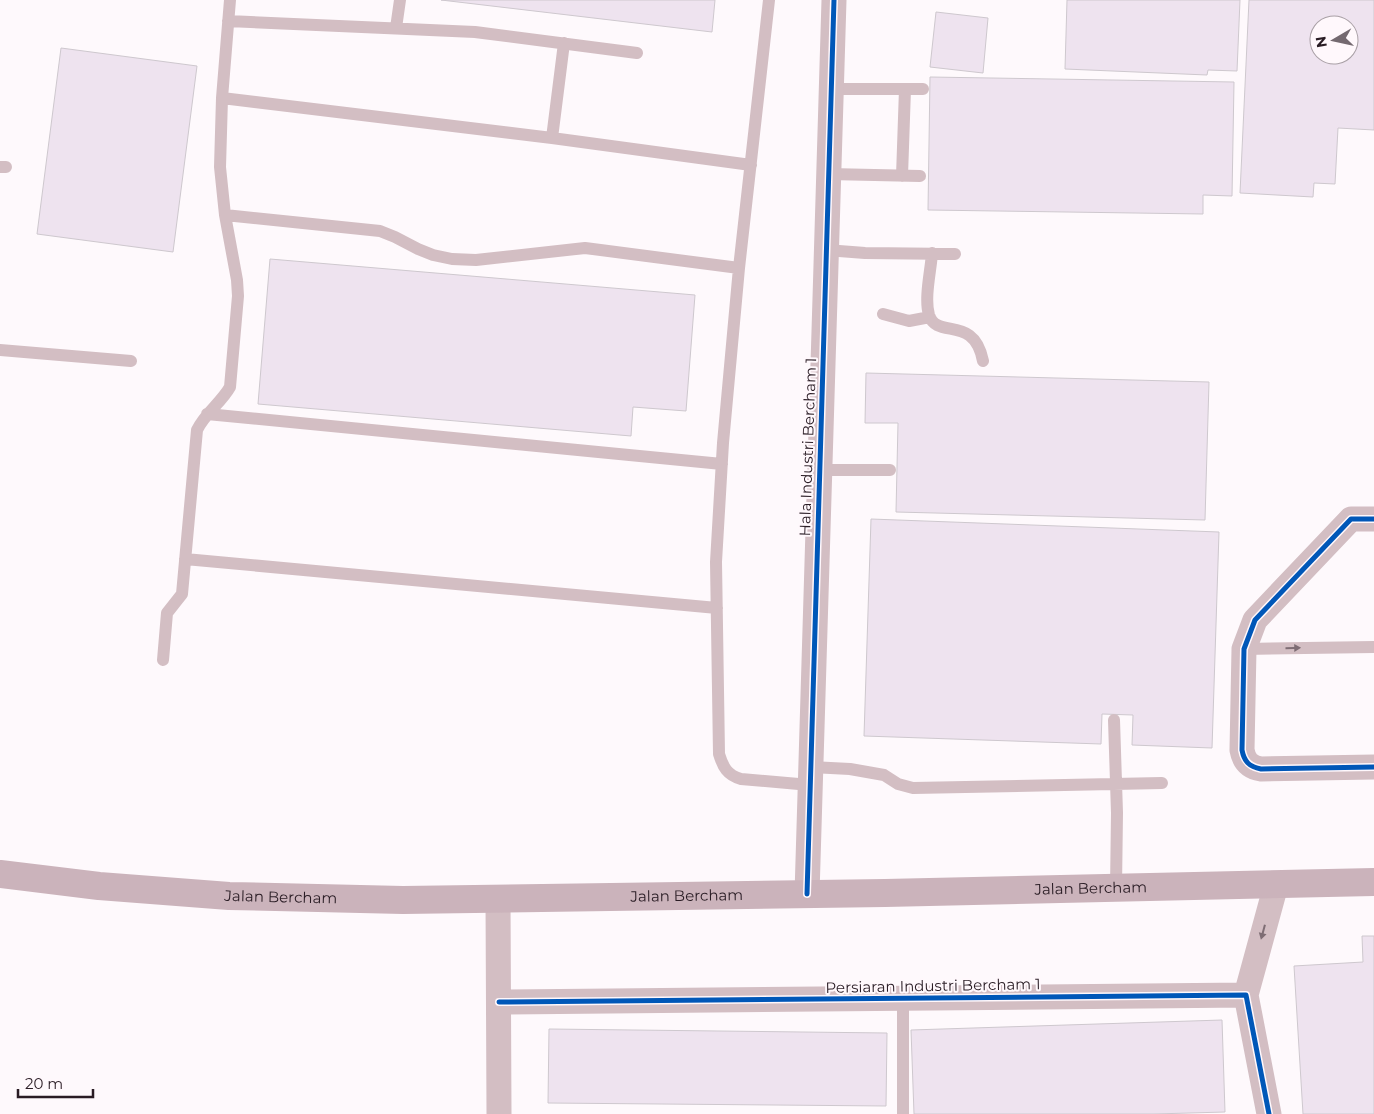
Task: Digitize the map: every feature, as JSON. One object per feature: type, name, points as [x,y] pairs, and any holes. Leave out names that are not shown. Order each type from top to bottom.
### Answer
[{"type":"main road","name":"Jalan Bercham","points":[[0,874],[99,886],[229,896],[403,900],[1374,882]]},
{"type":"street","name":"Hala Industri Bercham 1","points":[[807,894],[834,0]]},
{"type":"street","points":[[1374,519],[1351,520],[1256,620],[1244,649],[1243,757],[1253,768],[1374,767]]},
{"type":"street","points":[[1269,1114],[1246,995],[1276,885]]},
{"type":"street","points":[[498,898],[499,1114]]},
{"type":"street","name":"Persiaran Industri Bercham 1","points":[[499,1002],[1246,995]]},
{"type":"lane","points":[[163,660],[167,613],[182,594],[197,430],[207,414],[224,396],[230,386],[238,296],[237,280],[225,215],[220,167],[222,98],[230,0]]},
{"type":"lane","points":[[396,28],[400,0]]},
{"type":"lane","points":[[769,0],[739,268],[722,464],[716,562],[719,754],[722,765],[733,777],[741,779],[810,776],[850,769],[884,775],[898,784],[912,788],[1162,783]]},
{"type":"lane","points":[[228,21],[475,32],[637,53]]},
{"type":"lane","points":[[552,138],[564,43]]},
{"type":"lane","points":[[832,89],[923,89]]},
{"type":"lane","points":[[902,176],[904,89]]},
{"type":"lane","points":[[222,98],[552,138],[751,165]]},
{"type":"lane","points":[[829,174],[920,176]]},
{"type":"lane","points":[[225,215],[380,231],[418,250],[452,259],[476,260],[585,248],[739,268]]},
{"type":"lane","points":[[826,250],[865,253],[955,254]]},
{"type":"lane","points":[[932,253],[928,307],[930,317],[935,324],[943,328],[957,329],[968,334],[980,349],[983,361]]},
{"type":"lane","points":[[883,314],[909,321],[930,317]]},
{"type":"lane","points":[[0,350],[131,361]]},
{"type":"lane","points":[[207,414],[722,464]]},
{"type":"lane","points":[[820,470],[890,470]]},
{"type":"lane","points":[[185,559],[716,608]]},
{"type":"lane","points":[[1244,649],[1374,647]]},
{"type":"lane","points":[[1114,720],[1116,888]]},
{"type":"lane","points":[[903,998],[903,1114]]},
{"type":"building","points":[[441,0],[715,0],[712,32]]},
{"type":"building","points":[[1067,0],[1240,0],[1237,71],[1208,70],[1207,75],[1065,69]]},
{"type":"building","points":[[1249,0],[1374,0],[1374,130],[1338,128],[1335,184],[1314,183],[1313,197],[1240,193]]},
{"type":"building","points":[[936,12],[988,18],[983,73],[930,67]]},
{"type":"building","points":[[61,48],[197,66],[173,252],[37,234]]},
{"type":"building","points":[[930,77],[1234,82],[1232,196],[1203,195],[1203,214],[928,210]]},
{"type":"building","points":[[270,259],[695,295],[686,411],[633,407],[631,436],[258,404]]},
{"type":"building","points":[[866,373],[1209,382],[1205,520],[896,512],[898,423],[865,423]]},
{"type":"building","points":[[871,519],[1219,532],[1212,748],[1132,745],[1133,715],[1102,714],[1101,744],[864,736]]},
{"type":"building","points":[[1362,936],[1374,936],[1374,1114],[1303,1114],[1294,966],[1363,962]]},
{"type":"building","points":[[1222,1020],[1225,1112],[1154,1114],[914,1114],[911,1030]]},
{"type":"building","points":[[549,1029],[887,1033],[886,1106],[548,1103]]},
{"type":"cycle path","points":[[807,894],[834,0]]},
{"type":"cycle path","points":[[1374,519],[1351,519],[1255,620],[1244,649],[1242,750],[1248,763],[1253,767],[1261,769],[1374,767]]},
{"type":"cycle path","points":[[499,1002],[1246,995],[1269,1114]]}]
